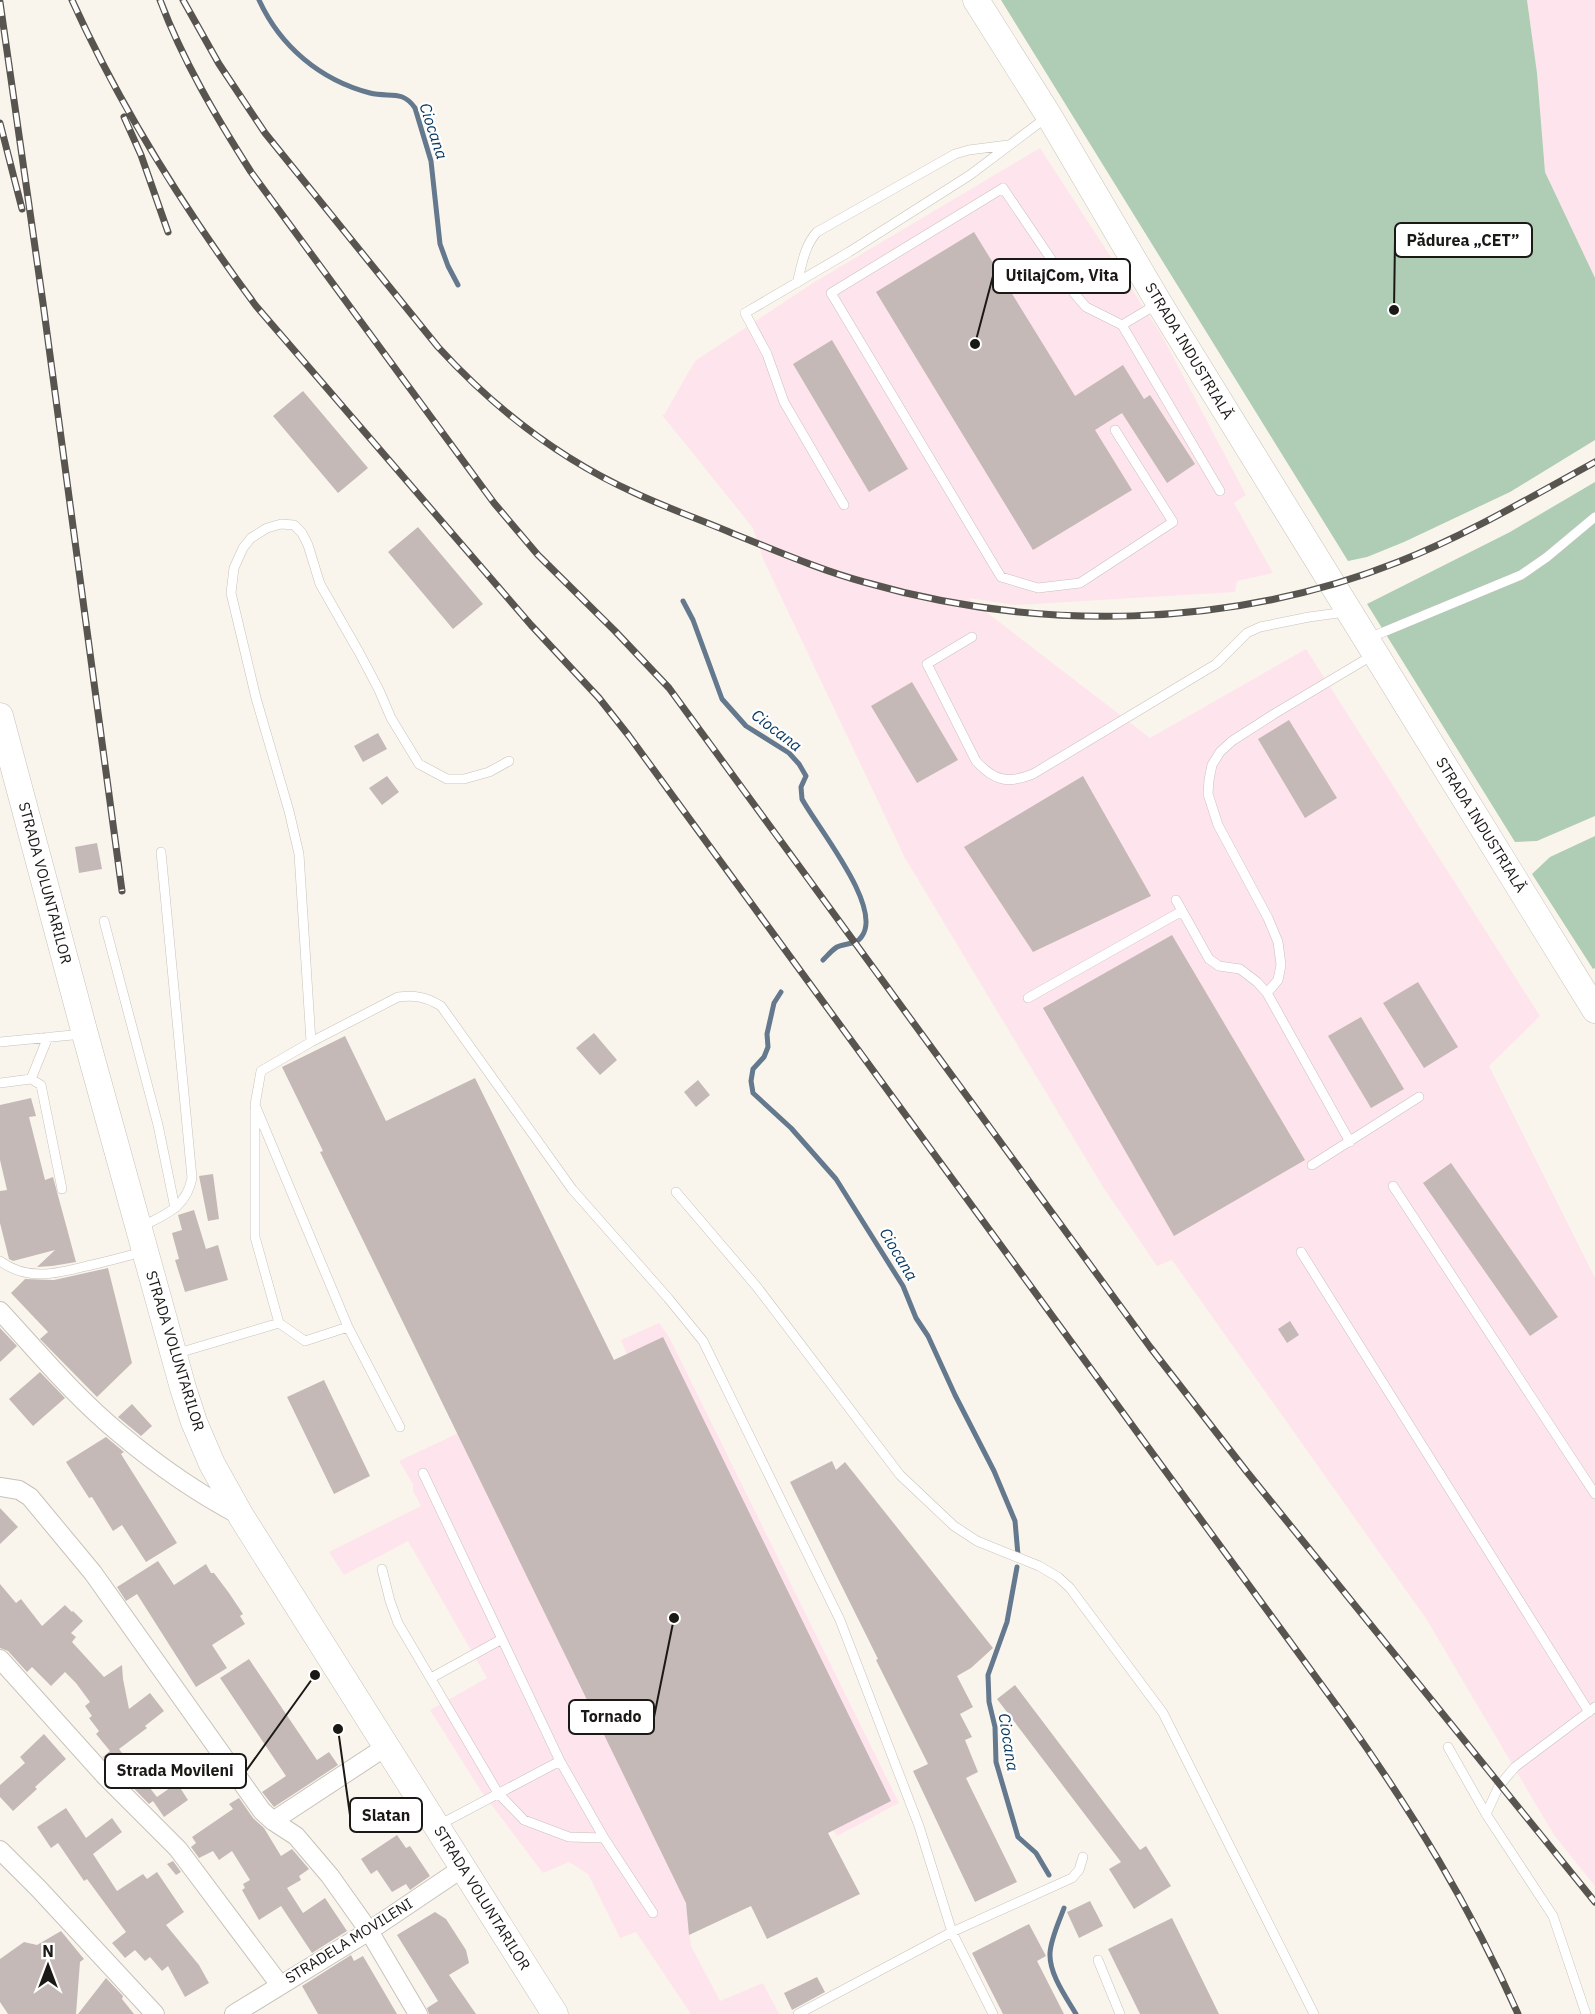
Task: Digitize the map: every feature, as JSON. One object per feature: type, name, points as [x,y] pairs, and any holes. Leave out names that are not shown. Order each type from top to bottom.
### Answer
[{"type":"main road","name":"STRADA INDUSTRIALĂ","points":[[976,0],[1049,116],[1159,303],[1595,1010]]},
{"type":"main road","name":"STRADA VOLUNTARILOR","points":[[0,716],[85,1034],[173,1354],[194,1422],[212,1464],[241,1516],[464,1866],[555,2014]]},
{"type":"street","points":[[0,1311],[74,1391],[118,1432],[206,1497],[241,1516]]},
{"type":"street","points":[[0,1487],[18,1490],[30,1497],[93,1573],[262,1811],[296,1836],[330,1876],[369,1931],[418,2014]]},
{"type":"street","points":[[0,1659],[106,1777],[178,1848],[280,1985]]},
{"type":"street","points":[[273,1821],[387,1746]]},
{"type":"street","points":[[0,1850],[155,2014]]},
{"type":"street","name":"STRADELA MOVILENI","points":[[234,2014],[369,1931],[464,1866]]},
{"type":"lane","points":[[844,506],[784,402],[767,354],[745,313],[970,175],[1049,116]]},
{"type":"lane","points":[[797,283],[810,240],[817,232],[955,154],[1010,145]]},
{"type":"lane","points":[[1114,430],[1173,522],[1080,583],[1038,588],[1001,578],[831,294],[1003,188],[1074,293],[1086,307],[1122,326],[1220,491]]},
{"type":"lane","points":[[1122,326],[1159,303]]},
{"type":"lane","points":[[1267,993],[1278,980],[1281,965],[1278,942],[1212,810],[1208,794],[1212,765],[1220,752],[1232,741],[1371,647],[1521,575],[1547,557],[1595,517]]},
{"type":"lane","points":[[311,1042],[299,854],[256,698],[231,593],[234,568],[243,548],[251,538],[267,528],[281,524],[294,525],[302,533],[320,584],[360,654],[391,718],[419,764],[447,778],[464,778],[489,772],[509,761]]},
{"type":"lane","points":[[972,637],[927,664],[976,760],[985,770],[997,777],[1018,780],[1033,774],[1216,664],[1247,633],[1260,627],[1309,616],[1349,612]]},
{"type":"lane","points":[[0,1261],[13,1269],[26,1273],[54,1274],[142,1240],[185,1199],[192,1178],[161,852]]},
{"type":"lane","points":[[1176,900],[1209,959],[1219,966],[1240,969],[1267,993],[1350,1142]]},
{"type":"lane","points":[[1028,998],[1182,911]]},
{"type":"lane","points":[[105,921],[158,1125],[175,1208]]},
{"type":"lane","points":[[348,1327],[305,1341],[279,1323],[255,1237],[255,1105],[261,1071],[398,997],[426,997],[441,1006],[572,1189],[703,1341],[840,1620],[920,1826],[952,1932],[993,2014]]},
{"type":"lane","points":[[0,1042],[85,1034]]},
{"type":"lane","points":[[31,1079],[48,1037]]},
{"type":"lane","points":[[0,1083],[31,1079],[41,1085],[62,1189]]},
{"type":"lane","points":[[1312,1166],[1419,1097]]},
{"type":"lane","points":[[255,1105],[348,1327],[400,1427]]},
{"type":"lane","points":[[1393,1186],[1595,1494]]},
{"type":"lane","points":[[675,1192],[757,1287],[900,1475],[954,1526],[977,1541],[1039,1566],[1059,1577],[1070,1588],[1162,1713],[1314,2014]]},
{"type":"lane","points":[[1301,1252],[1592,1709],[1515,1767],[1499,1786],[1486,1814]]},
{"type":"lane","points":[[173,1354],[279,1323]]},
{"type":"lane","points":[[423,1473],[560,1761],[604,1838],[653,1913]]},
{"type":"lane","points":[[382,1569],[398,1623],[498,1793],[524,1820],[569,1837],[604,1838]]},
{"type":"lane","points":[[430,1678],[502,1639]]},
{"type":"lane","points":[[1448,1747],[1486,1814],[1553,1916],[1586,2014]]},
{"type":"lane","points":[[437,1826],[560,1761]]},
{"type":"lane","points":[[798,2014],[952,1932],[1072,1878],[1079,1870],[1083,1857]]},
{"type":"lane","points":[[1098,1960],[1120,2014]]},
{"type":"shaded area","points":[[1527,0],[1595,0],[1595,278],[1545,172],[1537,73]]},
{"type":"shaded area","points":[[1040,148],[1161,334],[1246,495],[1234,503],[1273,573],[1237,581],[1235,592],[1015,605],[968,598],[1150,738],[1306,649],[1540,1016],[1489,1066],[1595,1278],[1595,1886],[1554,1835],[1427,1620],[1172,1260],[1157,1266],[1103,1187],[905,858],[764,561],[753,528],[662,415],[695,361],[813,283]]},
{"type":"shaded area","points":[[659,1323],[669,1337],[899,1803],[837,1836],[833,1830],[686,1903],[691,1946],[720,2001],[763,1983],[779,2014],[691,2014],[636,1932],[620,1938],[588,1874],[569,1862],[543,1873],[481,1791],[430,1710],[487,1678],[408,1541],[344,1575],[329,1552],[421,1506],[413,1491],[413,1484],[399,1461],[627,1354],[621,1340]]},
{"type":"green space","points":[[1001,0],[1527,0],[1537,73],[1545,172],[1595,278],[1595,440],[1510,492],[1404,542],[1367,557],[1348,561]]},
{"type":"green space","points":[[1595,482],[1595,816],[1537,841],[1515,842],[1367,604],[1510,532]]},
{"type":"green space","points":[[1595,836],[1595,968],[1593,969],[1532,874],[1550,857]]},
{"type":"building","points":[[974,232],[1075,396],[1123,365],[1144,399],[1150,395],[1195,464],[1167,483],[1122,413],[1095,430],[1132,490],[1033,550],[876,292]]},
{"type":"building","points":[[832,340],[908,469],[869,492],[793,364]]},
{"type":"building","points":[[303,391],[368,468],[338,493],[273,416]]},
{"type":"building","points":[[418,527],[483,604],[453,629],[388,552]]},
{"type":"building","points":[[912,682],[958,760],[917,783],[871,706]]},
{"type":"building","points":[[1289,720],[1337,798],[1305,818],[1258,739]]},
{"type":"building","points":[[378,733],[387,749],[363,762],[354,746]]},
{"type":"building","points":[[387,776],[399,792],[382,805],[369,788]]},
{"type":"building","points":[[1083,776],[1151,896],[1033,952],[964,847]]},
{"type":"building","points":[[97,843],[102,869],[79,873],[75,847]]},
{"type":"building","points":[[1172,935],[1305,1160],[1174,1236],[1043,1008]]},
{"type":"building","points":[[1418,982],[1458,1047],[1424,1068],[1383,1003]]},
{"type":"building","points":[[1361,1017],[1404,1089],[1371,1108],[1328,1036]]},
{"type":"building","points":[[594,1033],[617,1060],[600,1075],[576,1048]]},
{"type":"building","points":[[345,1036],[386,1121],[475,1078],[614,1360],[663,1337],[891,1801],[828,1833],[860,1894],[767,1939],[751,1906],[689,1935],[686,1903],[320,1152],[323,1151],[282,1067]]},
{"type":"building","points":[[698,1080],[710,1095],[696,1107],[684,1092]]},
{"type":"building","points":[[31,1098],[36,1116],[29,1117],[45,1180],[53,1177],[76,1262],[37,1267],[55,1250],[13,1261],[9,1259],[0,1223],[0,1191],[7,1190],[0,1160],[0,1105]]},
{"type":"building","points":[[1451,1163],[1558,1317],[1530,1336],[1423,1183]]},
{"type":"building","points":[[213,1174],[219,1219],[208,1221],[199,1176]]},
{"type":"building","points":[[194,1210],[206,1249],[218,1245],[228,1280],[185,1292],[175,1260],[179,1259],[172,1233],[182,1230],[178,1215]]},
{"type":"building","points":[[108,1268],[132,1363],[97,1397],[40,1339],[48,1332],[11,1293],[25,1279],[54,1280]]},
{"type":"building","points":[[1290,1321],[1299,1335],[1287,1343],[1278,1329]]},
{"type":"building","points":[[0,1328],[17,1346],[0,1362]]},
{"type":"building","points":[[40,1372],[65,1398],[33,1426],[9,1399]]},
{"type":"building","points":[[324,1380],[370,1476],[334,1494],[287,1397]]},
{"type":"building","points":[[132,1404],[152,1426],[141,1436],[118,1417]]},
{"type":"building","points":[[106,1437],[124,1452],[121,1454],[177,1543],[146,1562],[122,1525],[113,1531],[66,1462]]},
{"type":"building","points":[[832,1461],[836,1470],[845,1462],[993,1648],[971,1668],[957,1676],[973,1707],[960,1714],[972,1737],[965,1740],[978,1772],[966,1778],[1017,1882],[975,1902],[913,1771],[928,1764],[790,1482]]},
{"type":"building","points":[[0,1508],[18,1527],[0,1544]]},
{"type":"building","points":[[158,1561],[174,1585],[206,1564],[243,1614],[240,1616],[245,1624],[212,1645],[227,1668],[196,1687],[137,1594],[126,1601],[117,1587]]},
{"type":"building","points":[[0,1584],[16,1603],[21,1599],[42,1626],[65,1605],[73,1611],[83,1621],[71,1633],[76,1637],[72,1642],[104,1677],[122,1665],[129,1709],[150,1693],[164,1711],[145,1726],[147,1728],[119,1749],[157,1797],[177,1783],[188,1800],[164,1817],[153,1801],[149,1804],[103,1757],[110,1751],[96,1734],[99,1731],[89,1718],[92,1716],[85,1706],[90,1702],[76,1683],[65,1672],[51,1686],[32,1667],[27,1672],[8,1651],[0,1648]]},
{"type":"building","points":[[249,1659],[317,1760],[329,1752],[338,1765],[274,1807],[262,1792],[286,1776],[220,1678]]},
{"type":"building","points":[[1015,1685],[1140,1850],[1146,1846],[1171,1886],[1134,1909],[1109,1869],[1121,1862],[997,1699]]},
{"type":"building","points":[[44,1734],[66,1759],[13,1811],[0,1797],[0,1785],[25,1763],[20,1757]]},
{"type":"building","points":[[239,1798],[253,1818],[264,1828],[281,1856],[292,1849],[309,1869],[299,1876],[301,1880],[287,1888],[303,1913],[325,1898],[347,1931],[312,1953],[281,1906],[259,1920],[242,1890],[245,1888],[243,1884],[250,1880],[232,1851],[219,1860],[213,1851],[199,1858],[191,1847],[196,1843],[192,1837],[233,1809],[229,1804]]},
{"type":"building","points":[[66,1808],[86,1838],[112,1818],[122,1832],[93,1854],[117,1891],[143,1874],[147,1879],[157,1872],[184,1912],[166,1925],[199,1965],[209,1983],[185,1997],[168,1966],[162,1971],[150,1957],[145,1961],[135,1950],[125,1958],[112,1943],[126,1932],[87,1879],[84,1881],[58,1843],[51,1848],[37,1827]]},
{"type":"building","points":[[397,1835],[406,1848],[410,1846],[430,1876],[410,1890],[406,1884],[392,1892],[377,1870],[371,1874],[361,1859]]},
{"type":"building","points":[[173,1861],[181,1872],[176,1875],[167,1864]]},
{"type":"building","points":[[1090,1901],[1103,1926],[1079,1938],[1067,1912]]},
{"type":"building","points":[[435,1912],[446,1919],[466,1950],[469,1963],[449,1975],[476,2014],[429,2014],[427,2008],[438,2001],[397,1935]]},
{"type":"building","points":[[1172,1918],[1219,2014],[1140,2014],[1108,1949]]},
{"type":"building","points":[[1029,1924],[1046,1956],[1037,1961],[1064,2014],[1003,2014],[972,1953]]},
{"type":"building","points":[[61,1931],[84,1959],[80,1962],[76,2014],[8,2014],[0,2002],[0,1959],[24,1942],[37,1945]]},
{"type":"building","points":[[351,1955],[354,1961],[363,1956],[397,2014],[318,2014],[302,1986]]},
{"type":"building","points":[[817,1977],[825,1992],[792,2010],[784,1993]]},
{"type":"building","points":[[106,1978],[123,1996],[122,1999],[134,2014],[78,2014]]},
{"type":"waterway","name":"Ciocana","points":[[259,0],[278,32],[290,46],[318,70],[370,93],[400,96],[415,108],[431,161],[440,244],[458,285]]},
{"type":"waterway","name":"Ciocana","points":[[683,601],[693,620],[722,699],[746,726],[789,753],[799,764],[806,776],[801,787],[802,799],[846,867],[864,906],[866,923],[860,939],[837,947],[823,960]]},
{"type":"waterway","name":"Ciocana","points":[[781,992],[774,1003],[767,1034],[768,1047],[764,1057],[753,1069],[751,1081],[753,1093],[791,1128],[836,1179],[903,1286],[916,1318],[928,1336],[994,1471],[1015,1521],[1018,1555]]},
{"type":"waterway","name":"Ciocana","points":[[1017,1567],[1007,1622],[988,1675],[989,1702],[995,1727],[996,1762],[1018,1837],[1036,1853],[1049,1875]]},
{"type":"waterway","name":"Ciocana","points":[[1064,1908],[1052,1942],[1050,1961],[1059,1985],[1076,2014]]},
{"type":"railway","points":[[72,0],[111,80],[156,158],[204,233],[256,306],[531,625],[599,698],[629,736],[1345,1717],[1439,1861],[1500,1974],[1518,2014]]},
{"type":"railway","points":[[160,0],[201,88],[251,172],[494,503],[538,555],[669,688],[1150,1347],[1247,1472],[1595,1902]]},
{"type":"railway","points":[[183,0],[219,64],[265,133],[438,347],[505,411],[554,448],[635,493],[799,560],[848,577],[930,598],[997,609],[1065,615],[1133,616],[1201,611],[1268,600],[1334,584],[1398,562],[1473,528],[1595,462]]},
{"type":"railway","points":[[0,2],[122,891]]},
{"type":"railway","points":[[124,117],[141,155],[168,232]]},
{"type":"railway","points":[[0,123],[22,209]]},
{"type":"place","name":"Pădurea „CET”","points":[[1394,310]]},
{"type":"place","name":"UtilajCom, Vita","points":[[975,344]]},
{"type":"place","name":"Tornado","points":[[674,1618]]},
{"type":"place","name":"Strada Movileni","points":[[315,1675]]},
{"type":"place","name":"Slatan","points":[[338,1729]]}]
